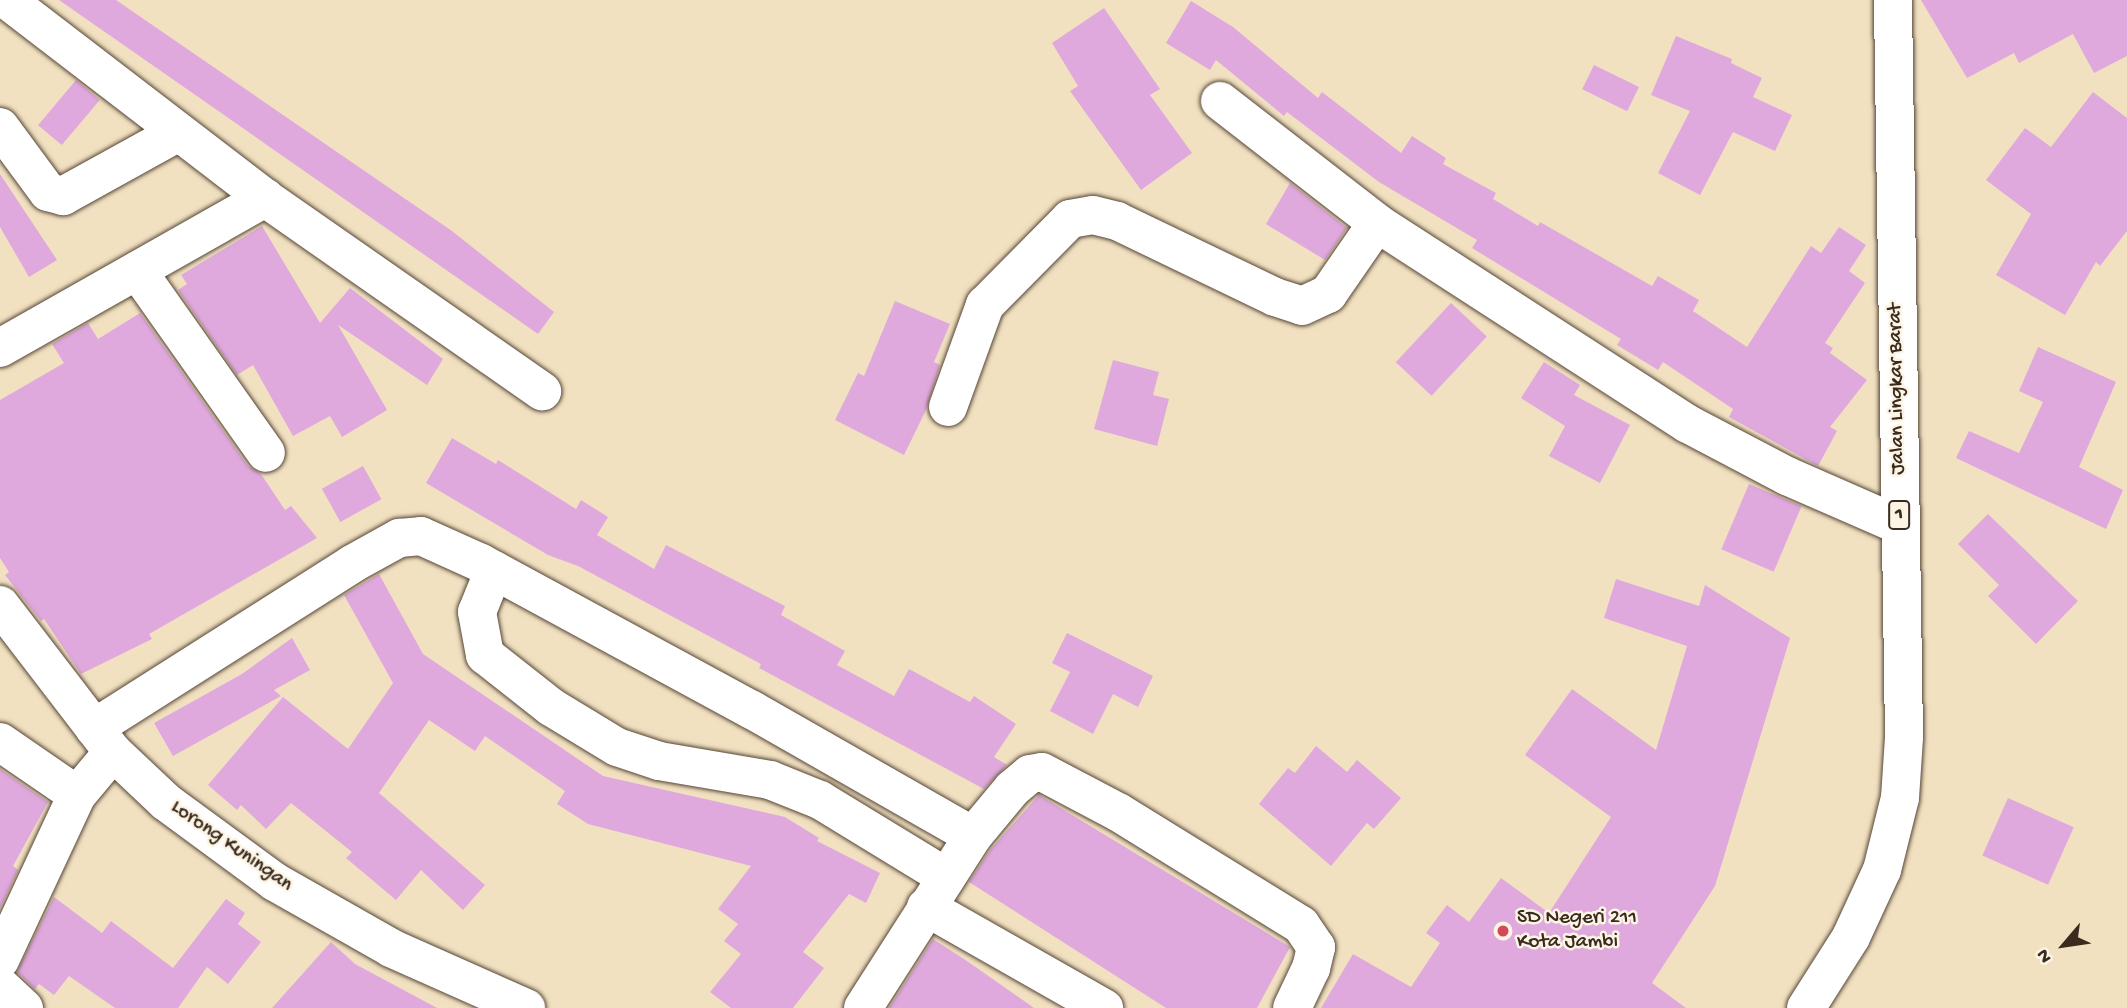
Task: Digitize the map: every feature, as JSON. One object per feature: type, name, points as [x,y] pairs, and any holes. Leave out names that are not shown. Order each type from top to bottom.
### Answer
[{"type":"main road","points":[[7,0],[265,198],[542,391]]},
{"type":"main road","name":"Jalan Lingkar Barat","points":[[1806,1008],[1851,937],[1882,870],[1900,798],[1904,737],[1893,0]]},
{"type":"main road","points":[[1220,101],[1377,223],[1688,424],[1787,476],[1899,525]]},
{"type":"main road","points":[[0,127],[48,192],[63,196],[179,132]]},
{"type":"main road","points":[[0,348],[139,273],[265,198]]},
{"type":"main road","points":[[948,407],[985,305],[1070,219],[1093,215],[1117,221],[1275,298],[1302,306],[1328,294],[1377,223]]},
{"type":"main road","points":[[139,273],[266,453]]},
{"type":"main road","points":[[0,960],[104,740],[399,538],[421,536],[494,570],[973,836]]},
{"type":"main road","points":[[494,570],[477,612],[485,655],[551,707],[617,747],[659,761],[770,780],[820,800],[936,892],[1104,1008]]},
{"type":"main road","name":"Lorong Kuningan","points":[[0,605],[104,740],[166,802],[275,882],[391,948],[526,1008]]},
{"type":"main road","points":[[0,742],[77,795]]},
{"type":"main road","points":[[863,1008],[973,836],[1030,774],[1042,772],[1058,777],[1301,925],[1316,947],[1311,968],[1292,1008]]},
{"type":"main road","points":[[0,986],[24,1008]]},
{"type":"building","points":[[59,0],[116,0],[452,231],[554,312],[538,334]]},
{"type":"building","points":[[1921,0],[2127,0],[2127,56],[2094,73],[2073,34],[2019,63],[2014,53],[1967,78]]},
{"type":"building","points":[[1191,1],[1233,27],[1318,98],[1322,92],[1401,153],[1412,136],[1446,158],[1443,164],[1496,193],[1493,199],[1538,226],[1540,222],[1652,286],[1658,276],[1699,300],[1693,311],[1747,347],[1811,246],[1821,253],[1839,227],[1866,245],[1849,271],[1865,283],[1825,343],[1833,348],[1830,353],[1867,380],[1830,427],[1837,431],[1818,466],[1729,417],[1733,409],[1663,362],[1658,370],[1617,345],[1621,339],[1472,248],[1477,240],[1379,182],[1287,112],[1284,116],[1216,60],[1210,70],[1166,43]]},
{"type":"building","points":[[1104,8],[1160,89],[1150,95],[1192,153],[1141,190],[1070,91],[1078,86],[1052,43]]},
{"type":"building","points":[[1676,36],[1732,59],[1731,63],[1762,78],[1753,97],[1792,115],[1775,151],[1733,132],[1700,195],[1658,173],[1690,111],[1651,95]]},
{"type":"building","points":[[1594,65],[1639,87],[1627,111],[1582,89]]},
{"type":"building","points":[[76,80],[100,100],[62,145],[38,125]]},
{"type":"building","points":[[2093,92],[2127,118],[2127,231],[2100,266],[2096,262],[2065,315],[1996,275],[2031,214],[1986,180],[2025,128],[2051,147]]},
{"type":"building","points":[[0,174],[57,260],[29,277],[0,227]]},
{"type":"building","points":[[1290,183],[1347,228],[1325,260],[1266,224]]},
{"type":"building","points":[[262,226],[320,323],[350,288],[443,359],[427,385],[338,325],[387,410],[342,437],[330,416],[293,436],[253,365],[237,375],[178,290],[187,284],[181,275]]},
{"type":"building","points":[[895,301],[950,324],[934,362],[940,365],[926,410],[904,455],[835,420],[858,373],[864,376]]},
{"type":"building","points":[[1451,303],[1487,336],[1432,396],[1396,362]]},
{"type":"building","points":[[140,313],[248,466],[261,474],[285,510],[291,506],[317,538],[149,634],[152,639],[81,674],[44,619],[41,621],[5,575],[9,572],[0,558],[0,400],[64,363],[52,344],[88,323],[98,339]]},
{"type":"building","points":[[2038,347],[2116,382],[2079,467],[2123,490],[2106,529],[1956,458],[1969,431],[2019,453],[2043,402],[2019,391]]},
{"type":"building","points":[[1113,360],[1159,372],[1153,395],[1169,399],[1157,446],[1094,429]]},
{"type":"building","points":[[1544,362],[1580,385],[1574,395],[1630,425],[1600,483],[1549,456],[1565,426],[1521,398]]},
{"type":"building","points":[[452,438],[496,464],[498,460],[576,509],[581,500],[608,517],[597,535],[654,569],[666,545],[785,606],[781,615],[845,651],[837,665],[894,696],[909,669],[970,702],[974,696],[1016,724],[994,757],[1007,765],[984,789],[759,668],[761,664],[578,566],[548,555],[426,483]]},
{"type":"building","points":[[363,466],[381,499],[340,522],[322,489]]},
{"type":"building","points":[[1749,484],[1801,506],[1774,572],[1721,549]]},
{"type":"building","points":[[1988,514],[2078,601],[2036,644],[1988,596],[1999,585],[1958,544]]},
{"type":"building","points":[[379,574],[423,654],[603,776],[785,817],[819,838],[817,841],[880,873],[866,903],[849,894],[803,952],[824,968],[793,1008],[731,1008],[710,992],[741,954],[724,941],[738,924],[718,909],[751,866],[588,824],[557,804],[565,791],[485,736],[475,751],[429,720],[379,793],[485,885],[463,910],[421,870],[396,900],[346,858],[352,852],[291,803],[266,829],[241,805],[237,810],[208,785],[283,697],[348,749],[393,683],[344,595]]},
{"type":"building","points":[[1616,579],[1699,606],[1705,585],[1790,638],[1715,886],[1652,983],[1686,1008],[1321,1008],[1353,954],[1411,987],[1440,943],[1426,933],[1447,905],[1469,922],[1501,878],[1549,913],[1611,817],[1525,755],[1572,689],[1656,750],[1687,646],[1604,618]]},
{"type":"building","points":[[1067,633],[1153,676],[1138,707],[1113,694],[1093,734],[1050,711],[1070,672],[1052,663]]},
{"type":"building","points":[[292,638],[310,670],[274,690],[281,696],[173,756],[154,723],[242,674]]},
{"type":"building","points":[[1316,746],[1347,772],[1357,760],[1401,798],[1374,829],[1367,823],[1331,866],[1259,804],[1288,768],[1295,773]]},
{"type":"building","points":[[0,769],[48,802],[13,866],[18,870],[0,908]]},
{"type":"building","points":[[1039,795],[1290,947],[1257,1008],[1166,1008],[969,882],[991,849]]},
{"type":"building","points":[[2008,798],[2074,827],[2048,885],[1982,856]]},
{"type":"building","points":[[54,897],[102,933],[111,921],[173,968],[226,899],[245,913],[238,924],[261,942],[228,984],[207,967],[178,1008],[115,1008],[69,976],[54,995],[39,984],[35,989],[17,972]]},
{"type":"building","points":[[933,939],[967,961],[1034,1008],[889,1008]]},
{"type":"building","points":[[331,942],[355,964],[437,1008],[272,1008]]},
{"type":"place","name":"SD Negeri 211 Kota Jambi","points":[[1503,931]]}]
